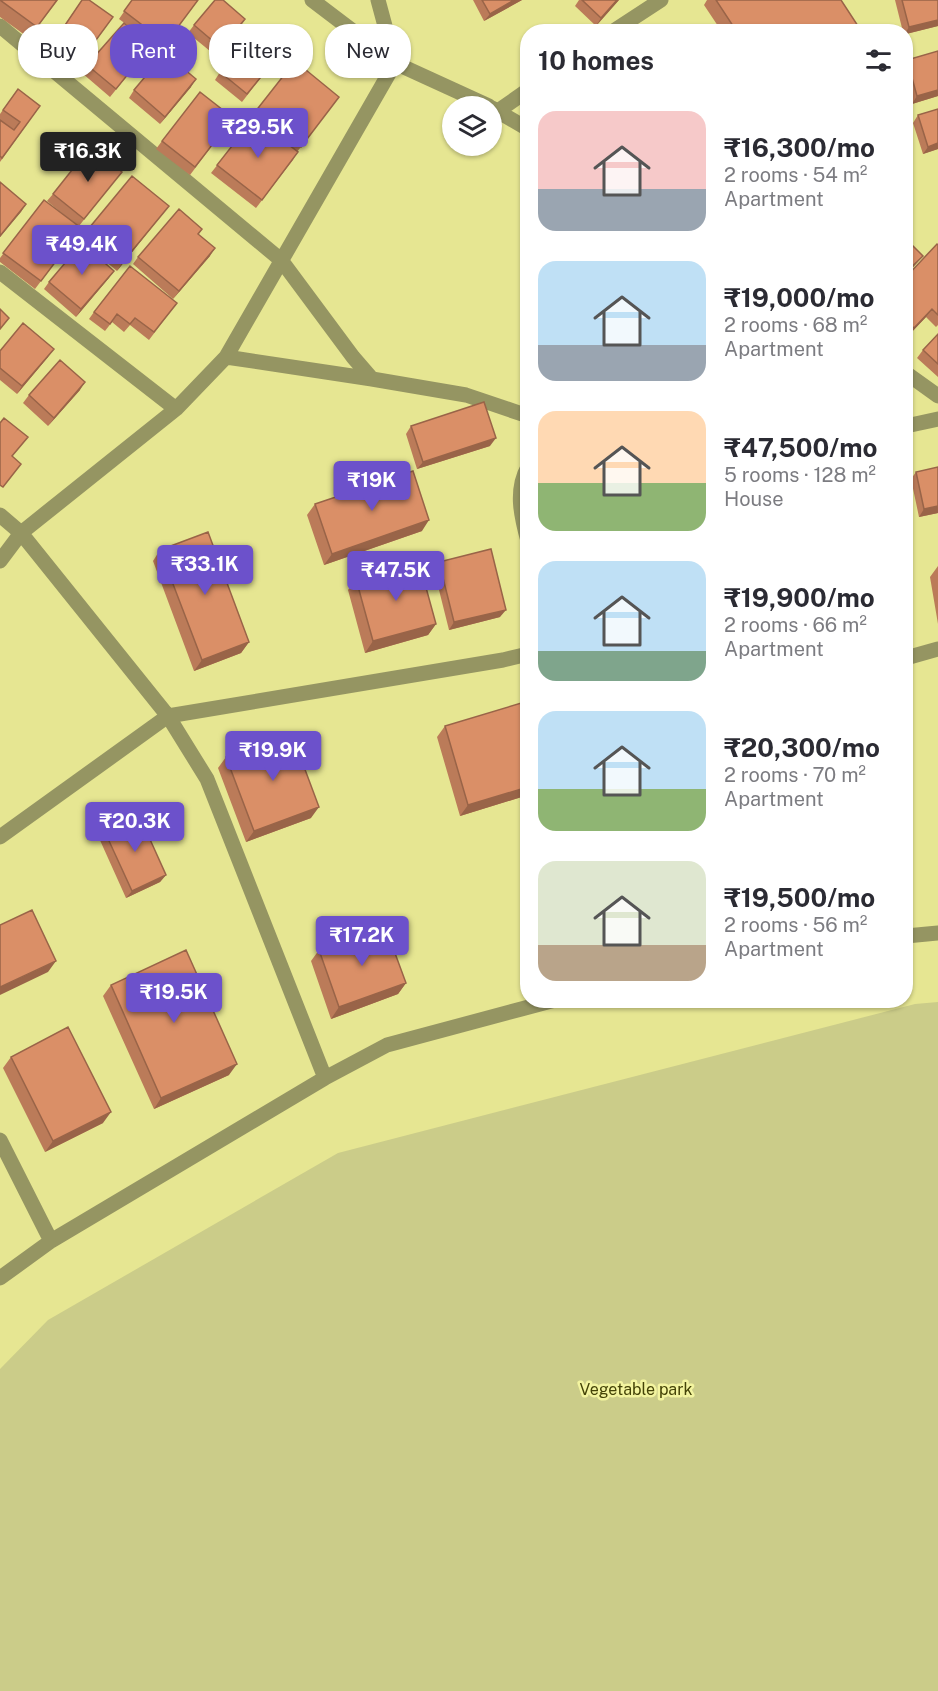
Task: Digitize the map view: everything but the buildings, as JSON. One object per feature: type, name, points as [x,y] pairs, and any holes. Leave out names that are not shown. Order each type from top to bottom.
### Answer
[{"type":"street","points":[[312,0],[344,24]]},
{"type":"street","points":[[378,0],[384,24]]},
{"type":"street","points":[[623,24],[661,0]]},
{"type":"street","points":[[0,26],[281,260],[372,379]]},
{"type":"street","points":[[411,70],[467,96]]},
{"type":"street","points":[[0,561],[21,533],[176,409],[226,357],[386,78]]},
{"type":"street","points":[[502,103],[520,94]]},
{"type":"street","points":[[502,113],[520,124]]},
{"type":"street","points":[[0,272],[176,409]]},
{"type":"street","points":[[226,357],[466,395],[520,413]]},
{"type":"street","points":[[913,378],[938,396]]},
{"type":"street","points":[[913,424],[938,419]]},
{"type":"street","points":[[0,515],[21,533],[168,716],[207,779],[326,1078]]},
{"type":"street","points":[[913,656],[938,650]]},
{"type":"street","points":[[0,837],[168,716],[520,656]]},
{"type":"street","points":[[913,935],[938,933]]},
{"type":"street","points":[[0,1278],[51,1241],[326,1078],[387,1045],[525,1008]]},
{"type":"street","points":[[0,1140],[51,1241]]},
{"type":"green space","name":"Vegetable park","points":[[938,1002],[938,1691],[0,1691],[0,1369],[48,1320],[338,1153],[900,1008],[913,1008],[915,1004]]}]
